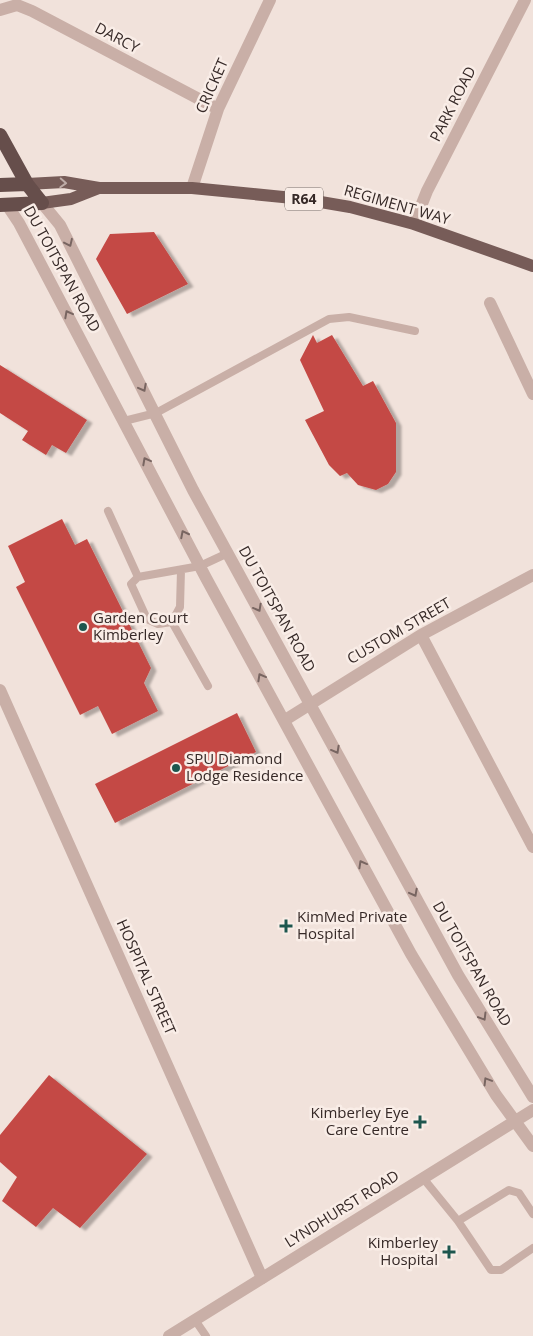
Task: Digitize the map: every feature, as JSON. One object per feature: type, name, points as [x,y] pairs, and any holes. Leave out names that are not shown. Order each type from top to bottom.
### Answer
[{"type":"highway","name":"DU TOITSPAN ROAD","points":[[0,135],[27,184],[42,203]]},
{"type":"highway","points":[[0,185],[27,184]]},
{"type":"highway","points":[[2,201],[42,203]]},
{"type":"main road","name":"REGIMENT WAY","points":[[27,184],[64,182],[99,188],[192,188],[303,199],[350,207],[414,224],[533,266]]},
{"type":"main road","name":"REGIMENT WAY","points":[[42,203],[71,199],[99,188]]},
{"type":"street","name":"CRICKET","points":[[192,188],[218,109],[270,0]]},
{"type":"street","name":"PARK ROAD","points":[[414,224],[426,191],[525,0]]},
{"type":"street","name":"DARCY","points":[[0,10],[17,5],[32,10],[218,109]]},
{"type":"street","name":"DU TOITSPAN ROAD","points":[[2,201],[28,239],[200,566],[411,954],[496,1095],[533,1146]]},
{"type":"street","name":"DU TOITSPAN ROAD","points":[[42,203],[60,225],[193,490],[458,975],[533,1097]]},
{"type":"street","points":[[490,303],[530,380],[533,394]]},
{"type":"street","name":"CUSTOM STREET","points":[[285,720],[421,635],[533,575]]},
{"type":"street","points":[[421,635],[533,846]]},
{"type":"street","name":"HOSPITAL STREET","points":[[0,690],[262,1278]]},
{"type":"street","name":"LYNDHURST ROAD","points":[[169,1336],[533,1110]]},
{"type":"lane","points":[[124,421],[156,413],[329,319],[349,317],[414,331]]},
{"type":"lane","points":[[108,511],[138,576]]},
{"type":"lane","points":[[172,622],[158,624],[146,619],[131,584],[138,576],[200,566],[228,553]]},
{"type":"lane","points":[[172,622],[180,608],[181,570]]},
{"type":"lane","points":[[172,622],[208,686]]},
{"type":"lane","points":[[423,1178],[458,1221],[492,1270],[501,1270],[533,1248]]},
{"type":"lane","points":[[458,1221],[504,1190],[519,1193],[533,1214]]},
{"type":"lane","points":[[195,1320],[206,1336]]},
{"type":"building","points":[[154,232],[188,284],[127,314],[96,259],[110,234]]},
{"type":"building","points":[[313,335],[317,343],[332,335],[363,386],[373,381],[396,423],[396,472],[388,484],[376,490],[358,485],[347,473],[340,476],[329,465],[305,420],[324,411],[300,360]]},
{"type":"building","points":[[0,365],[87,420],[66,453],[52,445],[46,455],[22,440],[28,431],[0,413]]},
{"type":"building","name":"Garden Court Kimberley","points":[[62,519],[75,545],[87,539],[151,668],[144,683],[158,711],[112,734],[98,706],[80,715],[16,587],[25,582],[8,546]]},
{"type":"building","name":"SPU Diamond Lodge Residence","points":[[237,713],[256,752],[115,823],[95,784]]},
{"type":"building","points":[[49,1075],[147,1154],[80,1228],[53,1208],[36,1227],[2,1201],[17,1177],[0,1162],[0,1135]]},
{"type":"place","name":"Garden Court Kimberley","points":[[83,627]]},
{"type":"place","name":"SPU Diamond Lodge Residence","points":[[176,768]]},
{"type":"place","name":"KimMed Private Hospital","points":[[286,926]]},
{"type":"place","name":"Kimberley Eye Care Centre","points":[[420,1122]]},
{"type":"place","name":"Kimberley Hospital","points":[[449,1252]]}]
